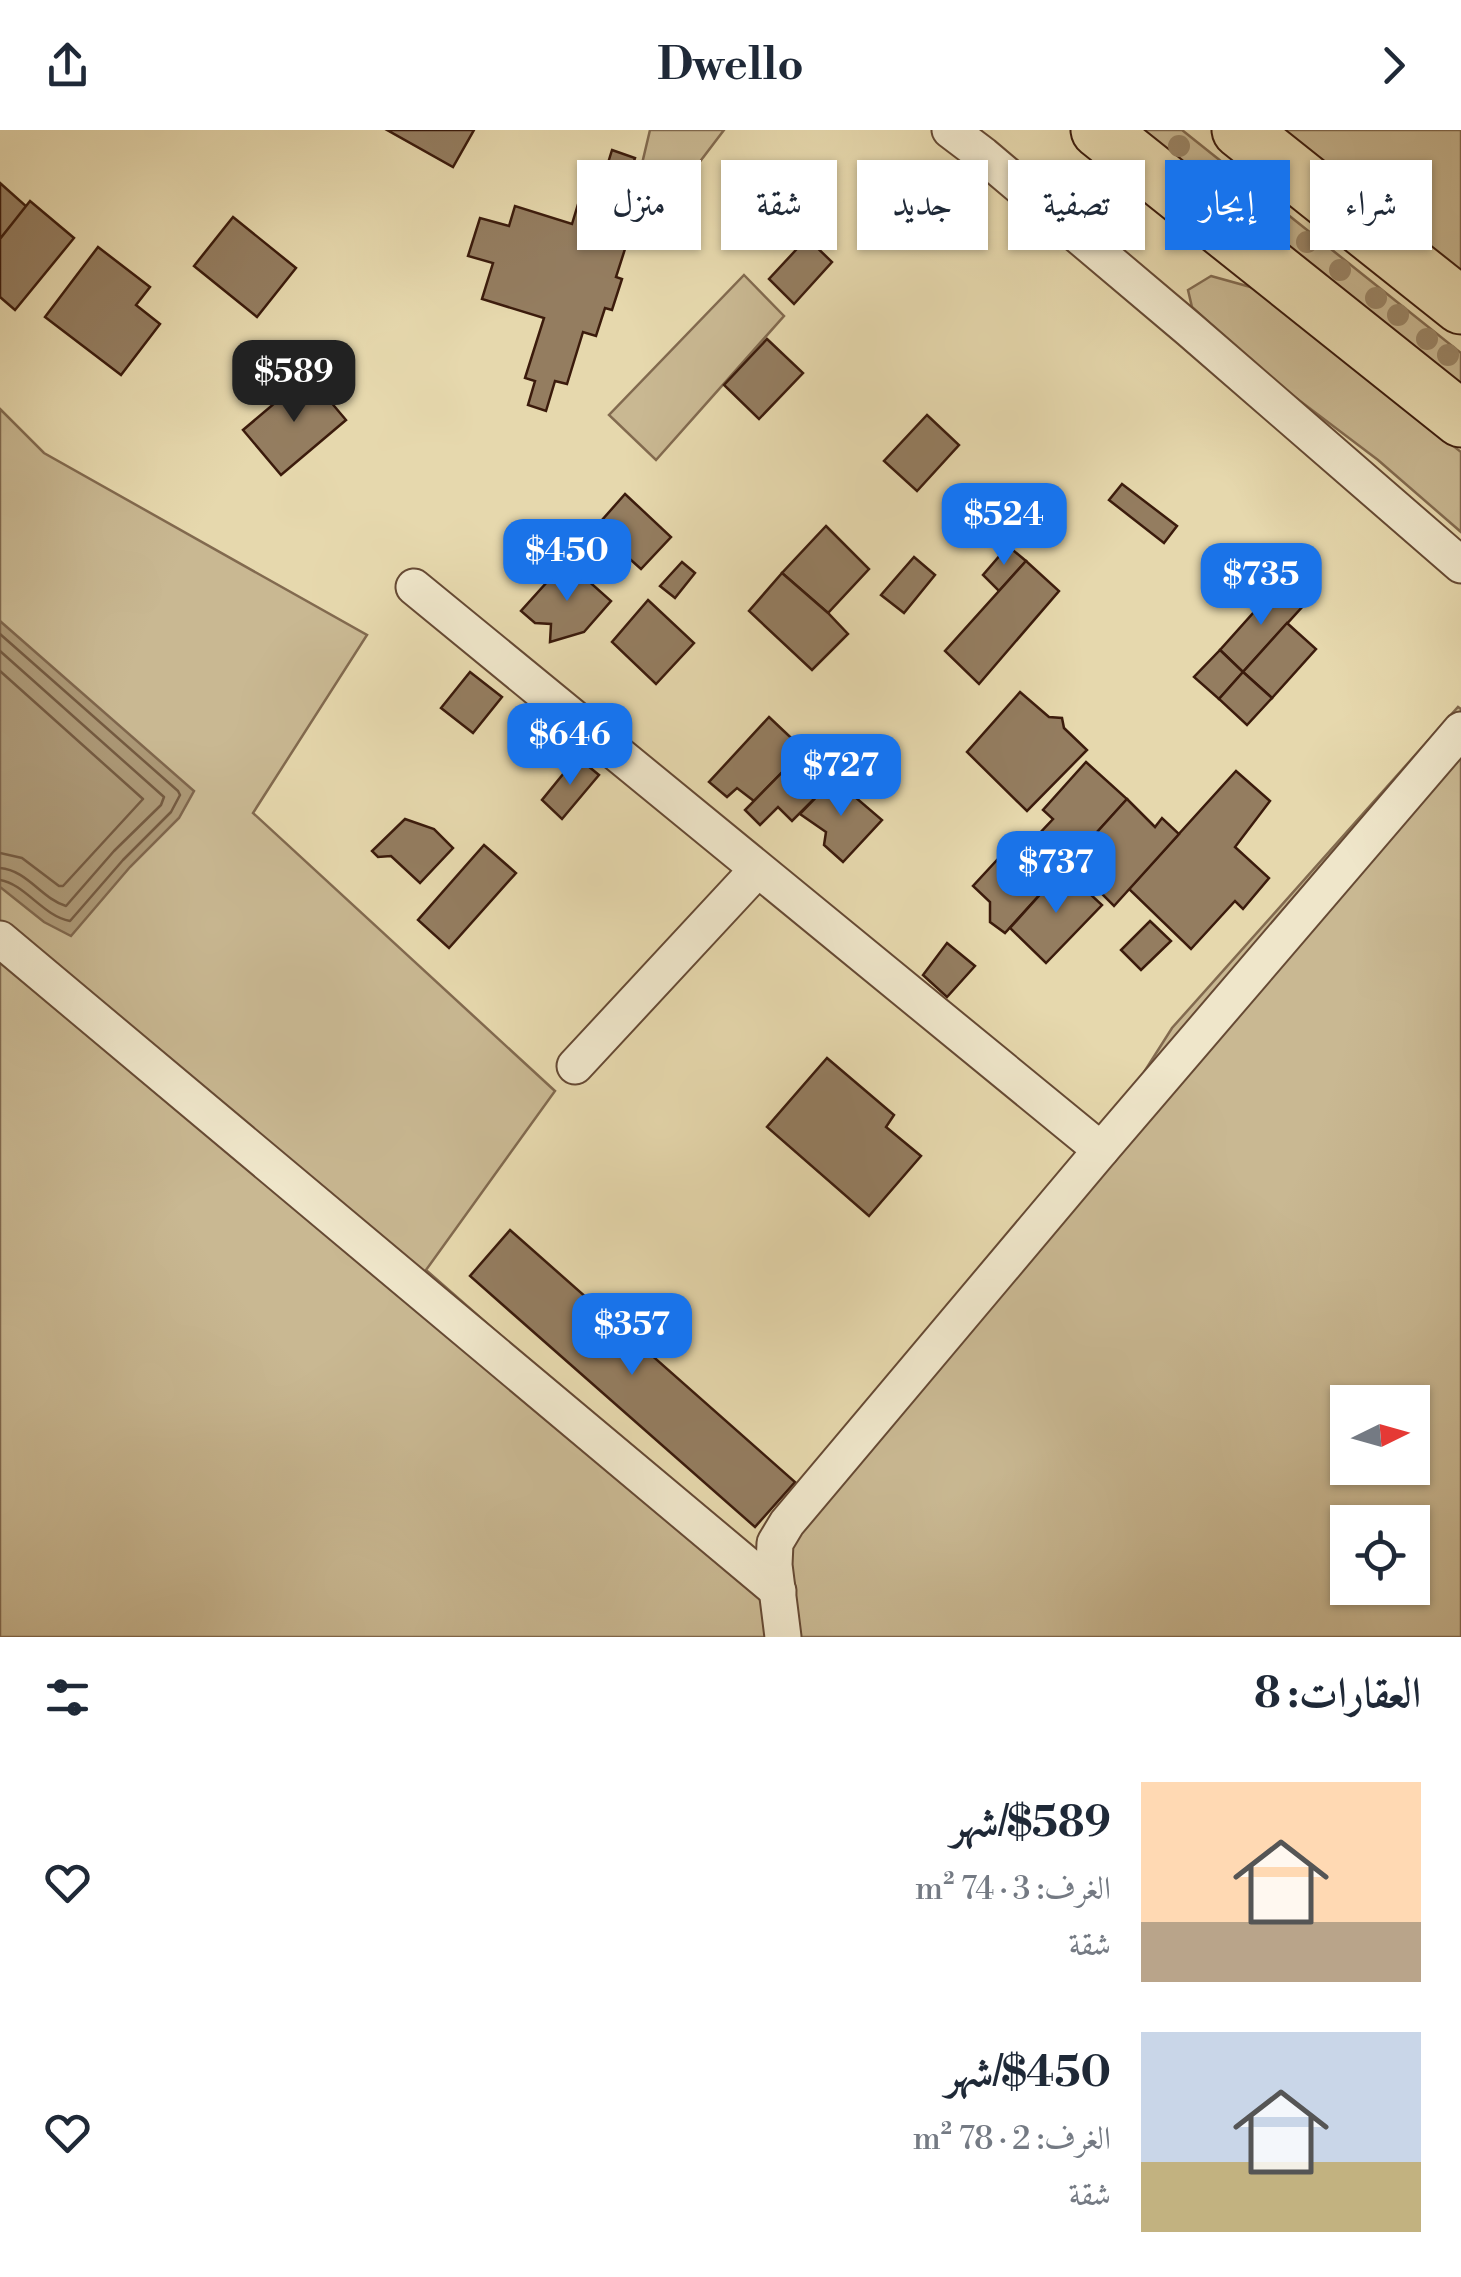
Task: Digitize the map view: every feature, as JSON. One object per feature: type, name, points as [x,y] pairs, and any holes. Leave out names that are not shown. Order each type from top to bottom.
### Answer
[{"type":"highway","points":[[1100,130],[1461,418]]},
{"type":"highway","points":[[1240,130],[1461,306]]},
{"type":"street","points":[[950,130],[1189,328],[1461,565]]},
{"type":"street","points":[[414,587],[1101,1150]]},
{"type":"street","points":[[783,1637],[774,1565],[776,1542],[787,1523],[1461,730]]},
{"type":"street","points":[[575,1066],[757,870]]},
{"type":"street","points":[[0,939],[778,1591]]},
{"type":"shaded area","points":[[650,130],[724,130],[701,160],[643,160]]},
{"type":"shaded area","points":[[1137,130],[1182,130],[1220,160],[1176,160]]},
{"type":"shaded area","points":[[1283,130],[1461,130],[1461,274],[1431,250],[1432,160],[1320,160]]},
{"type":"shaded area","points":[[1290,216],[1310,232],[1310,250],[1332,250],[1461,353],[1461,385],[1290,248]]},
{"type":"shaded area","points":[[744,275],[784,316],[656,460],[609,415]]},
{"type":"shaded area","points":[[1211,276],[1254,288],[1461,452],[1461,532],[1378,460],[1263,373],[1192,307],[1188,290]]},
{"type":"shaded area","points":[[0,409],[44,453],[367,635],[253,813],[555,1091],[426,1270],[752,1555],[1113,1121],[1172,1028],[1458,707],[1461,709],[1461,1637],[0,1637]]},
{"type":"water","points":[[0,621],[194,791],[179,818],[130,867],[71,936],[44,922],[0,887]]},
{"type":"building","points":[[387,130],[474,130],[453,167]]},
{"type":"building","points":[[612,150],[635,158],[634,160],[609,160]]},
{"type":"building","points":[[0,183],[27,207],[0,239]]},
{"type":"building","points":[[30,201],[74,238],[15,310],[0,297],[0,239]]},
{"type":"building","points":[[515,206],[572,224],[577,207],[577,250],[625,250],[616,277],[622,279],[612,310],[605,308],[596,336],[583,332],[567,384],[555,381],[546,411],[528,405],[535,381],[525,378],[544,318],[482,299],[493,263],[468,256],[480,218],[509,226]]},
{"type":"building","points":[[233,217],[296,268],[257,317],[194,266]]},
{"type":"building","points":[[98,247],[150,287],[136,305],[160,324],[121,375],[45,317]]},
{"type":"building","points":[[796,250],[820,250],[832,262],[794,304],[769,279]]},
{"type":"building","points":[[767,339],[803,373],[759,419],[724,385]]},
{"type":"building","points":[[308,375],[346,420],[281,475],[243,430]]},
{"type":"building","points":[[927,415],[959,445],[917,491],[884,461]]},
{"type":"building","points":[[1122,484],[1177,526],[1164,543],[1109,500]]},
{"type":"building","points":[[625,494],[671,537],[641,569],[595,528]]},
{"type":"building","points":[[826,526],[869,569],[828,613],[782,573]]},
{"type":"building","points":[[1008,546],[1026,561],[999,591],[983,575]]},
{"type":"building","points":[[914,557],[935,575],[904,613],[881,595]]},
{"type":"building","points":[[566,561],[611,601],[584,632],[550,642],[551,624],[535,623],[521,611]]},
{"type":"building","points":[[1026,561],[1059,591],[979,684],[945,651]]},
{"type":"building","points":[[682,562],[695,573],[675,598],[660,586]]},
{"type":"building","points":[[782,573],[848,634],[812,670],[749,611]]},
{"type":"building","points":[[1279,584],[1303,606],[1243,672],[1220,650]]},
{"type":"building","points":[[648,600],[694,643],[656,684],[612,642]]},
{"type":"building","points":[[1287,623],[1316,649],[1272,698],[1243,672]]},
{"type":"building","points":[[1220,650],[1243,672],[1219,699],[1194,677]]},
{"type":"building","points":[[470,672],[502,697],[473,733],[441,708]]},
{"type":"building","points":[[1243,672],[1272,698],[1247,725],[1219,699]]},
{"type":"building","points":[[1020,692],[1049,717],[1062,718],[1064,728],[1087,750],[1027,811],[967,752]]},
{"type":"building","points":[[769,717],[804,750],[754,801],[737,788],[727,797],[709,782]]},
{"type":"building","points":[[804,750],[834,779],[792,821],[778,807],[760,825],[745,810]]},
{"type":"building","points":[[577,757],[599,775],[562,819],[542,800]]},
{"type":"building","points":[[1086,762],[1127,799],[1070,862],[1039,834],[1053,819],[1043,810]]},
{"type":"building","points":[[1236,771],[1270,801],[1235,847],[1269,878],[1243,909],[1235,901],[1191,949],[1129,889]]},
{"type":"building","points":[[834,779],[882,820],[843,862],[824,845],[826,832],[800,814]]},
{"type":"building","points":[[1127,799],[1155,827],[1162,818],[1179,834],[1114,906],[1070,862]]},
{"type":"building","points":[[405,819],[434,829],[453,848],[420,883],[391,856],[378,857],[372,851]]},
{"type":"building","points":[[1021,834],[1063,869],[1005,933],[990,922],[990,902],[973,886]]},
{"type":"building","points":[[484,845],[516,873],[449,948],[418,920]]},
{"type":"building","points":[[1063,869],[1102,905],[1046,963],[1010,928]]},
{"type":"building","points":[[1150,921],[1171,941],[1141,970],[1121,950]]},
{"type":"building","points":[[947,943],[975,966],[947,997],[923,975]]},
{"type":"building","points":[[827,1058],[894,1115],[886,1127],[921,1156],[869,1216],[767,1127]]},
{"type":"building","points":[[510,1230],[795,1482],[755,1527],[470,1276]]}]
